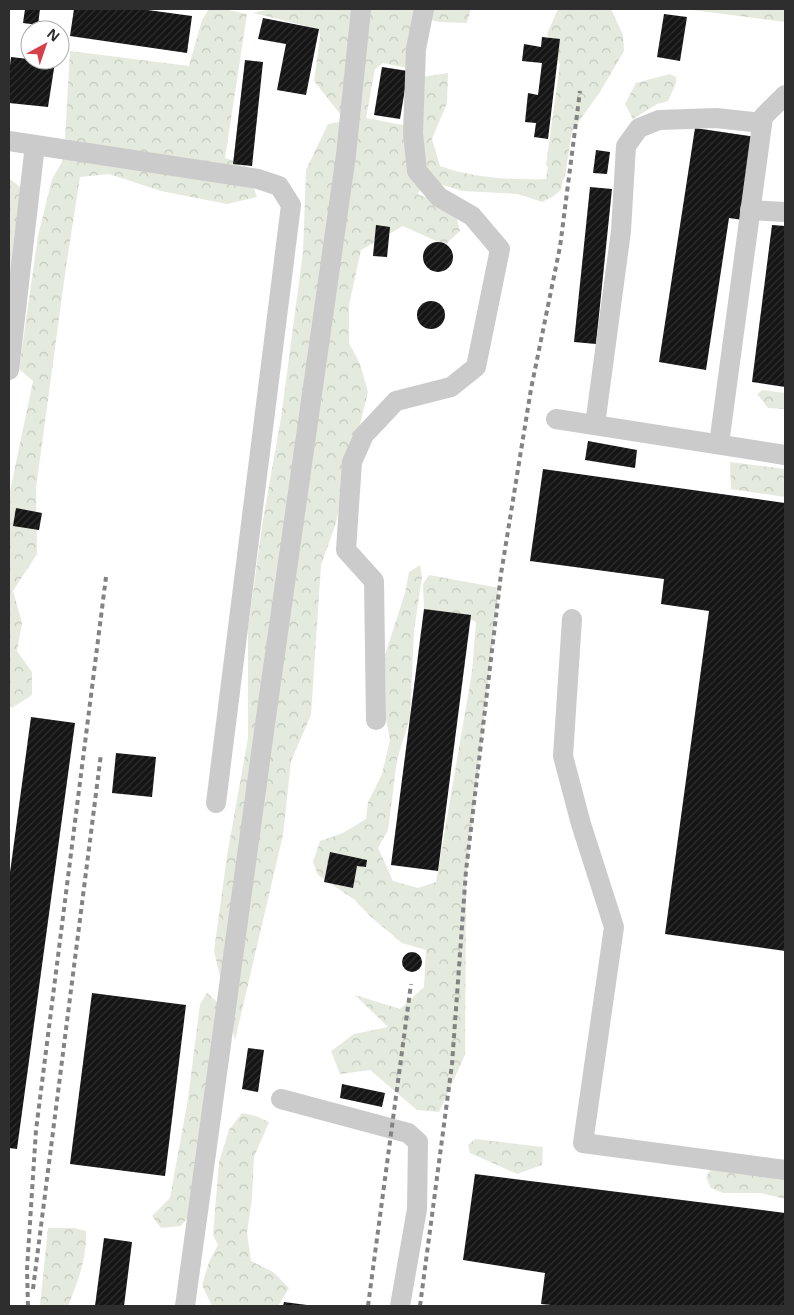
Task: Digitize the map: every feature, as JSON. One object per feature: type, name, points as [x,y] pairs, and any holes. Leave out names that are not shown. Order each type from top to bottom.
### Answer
[{"type":"lane","points":[[185,1306],[346,155],[361,9]]},
{"type":"lane","points":[[376,720],[374,582],[346,550],[352,462],[364,435],[396,401],[451,387],[476,367],[500,249],[472,216],[439,197],[418,171],[413,133],[415,58],[424,9]]},
{"type":"lane","points":[[719,444],[762,122],[763,117],[785,94]]},
{"type":"lane","points":[[595,425],[621,231],[626,146],[639,128],[659,120],[716,118],[762,122]]},
{"type":"lane","points":[[9,141],[258,179],[279,186],[291,205],[216,803]]},
{"type":"lane","points":[[9,370],[34,145]]},
{"type":"lane","points":[[750,210],[785,212]]},
{"type":"lane","points":[[556,419],[785,455]]},
{"type":"lane","points":[[572,619],[563,756],[581,824],[614,928],[583,1143],[785,1170]]},
{"type":"lane","points":[[281,1100],[408,1133],[418,1142],[417,1209],[400,1306]]},
{"type":"green space","points":[[209,9],[224,9],[247,14],[225,158],[245,165],[257,197],[227,204],[161,191],[109,174],[80,177],[36,488],[37,554],[13,591],[22,623],[17,651],[32,672],[32,695],[12,708],[9,705],[9,496],[33,381],[19,369],[38,236],[52,179],[61,164],[70,140],[65,139],[70,51],[189,66],[202,20]]},
{"type":"green space","points":[[270,9],[471,9],[467,23],[439,22],[414,16],[408,68],[383,63],[375,69],[366,118],[408,126],[421,77],[448,73],[447,103],[432,139],[440,166],[492,177],[546,179],[548,167],[546,165],[560,64],[547,34],[558,9],[611,9],[623,35],[624,51],[600,92],[572,131],[561,190],[552,197],[542,202],[518,194],[463,191],[429,181],[417,194],[425,197],[451,194],[460,231],[445,245],[403,226],[361,250],[349,305],[349,343],[360,364],[368,392],[335,526],[321,565],[311,715],[291,761],[283,835],[235,1040],[214,951],[227,856],[248,738],[248,628],[263,520],[281,418],[303,252],[306,170],[328,124],[350,120],[341,115],[314,81],[320,37],[319,29],[253,13]]},
{"type":"green space","points":[[685,9],[785,9],[785,22]]},
{"type":"green space","points":[[670,74],[676,77],[676,83],[668,101],[657,104],[633,119],[625,104],[636,83]]},
{"type":"green space","points":[[9,180],[29,194],[9,294]]},
{"type":"green space","points":[[763,390],[785,393],[785,409],[768,408],[757,394]]},
{"type":"green space","points":[[730,462],[785,469],[785,497],[731,489]]},
{"type":"green space","points":[[420,565],[422,577],[414,631],[410,717],[397,760],[388,830],[378,848],[393,881],[418,888],[436,882],[472,672],[476,622],[460,614],[424,609],[423,584],[429,575],[499,588],[466,877],[465,1055],[439,1112],[417,1110],[370,1070],[340,1074],[331,1051],[354,1034],[388,1027],[355,995],[400,1009],[424,987],[426,950],[402,943],[371,917],[355,900],[318,875],[313,862],[320,841],[343,833],[366,819],[368,802],[382,774],[390,740],[386,719],[385,655],[405,593],[409,572]]},
{"type":"green space","points":[[207,993],[217,1002],[193,1210],[181,1226],[161,1228],[152,1216],[170,1198],[188,1099],[200,1004]]},
{"type":"green space","points":[[242,1113],[256,1116],[269,1122],[254,1157],[252,1198],[247,1233],[251,1261],[273,1272],[289,1288],[278,1306],[212,1306],[202,1285],[209,1262],[218,1245],[213,1235],[219,1162],[229,1130]]},
{"type":"green space","points":[[475,1139],[543,1147],[542,1165],[517,1174],[470,1153],[468,1145]]},
{"type":"green space","points":[[714,1165],[785,1172],[785,1199],[761,1193],[723,1193],[711,1188],[706,1177]]},
{"type":"green space","points":[[48,1228],[74,1228],[86,1231],[83,1260],[68,1306],[40,1306]]},
{"type":"building","points":[[25,9],[40,9],[39,20],[23,20]]},
{"type":"building","points":[[74,9],[140,9],[192,16],[187,53],[70,36]]},
{"type":"building","points":[[664,14],[687,17],[680,61],[657,57]]},
{"type":"building","points":[[263,18],[319,29],[306,95],[277,90],[286,44],[258,39]]},
{"type":"building","points":[[542,37],[560,39],[548,139],[534,137],[536,123],[525,122],[528,93],[538,95],[542,63],[522,61],[524,44],[541,47]]},
{"type":"building","points":[[11,57],[20,58],[20,70],[54,70],[48,107],[9,103]]},
{"type":"building","points":[[245,60],[263,62],[252,166],[233,164]]},
{"type":"building","points":[[382,67],[408,71],[400,119],[374,115]]},
{"type":"building","points":[[695,128],[756,137],[743,220],[729,218],[706,370],[659,362]]},
{"type":"building","points":[[596,150],[610,152],[607,174],[593,173]]},
{"type":"building","points":[[590,187],[612,189],[596,344],[574,342]]},
{"type":"building","points":[[376,225],[390,227],[387,257],[373,256]]},
{"type":"building","points":[[772,225],[785,226],[785,387],[752,382]]},
{"type":"building","points":[[438,242],[444,243],[452,251],[452,263],[444,271],[438,272],[432,271],[424,263],[423,257],[424,251],[432,243]]},
{"type":"building","points":[[431,301],[441,305],[445,315],[441,325],[431,329],[421,325],[417,315],[421,305]]},
{"type":"building","points":[[588,441],[637,450],[635,468],[585,460]]},
{"type":"building","points":[[543,469],[785,503],[785,951],[665,934],[709,611],[661,604],[664,579],[530,561]]},
{"type":"building","points":[[16,508],[42,513],[39,530],[13,526]]},
{"type":"building","points":[[424,609],[471,615],[438,871],[391,865]]},
{"type":"building","points":[[31,717],[75,723],[17,1149],[9,1148],[9,880]]},
{"type":"building","points":[[116,753],[156,757],[152,797],[112,793]]},
{"type":"building","points":[[330,852],[367,860],[366,867],[357,866],[353,888],[324,882]]},
{"type":"building","points":[[412,952],[419,955],[422,962],[419,969],[412,972],[405,969],[402,962],[405,955]]},
{"type":"building","points":[[92,993],[186,1005],[165,1176],[70,1164]]},
{"type":"building","points":[[248,1048],[264,1050],[258,1092],[242,1089]]},
{"type":"building","points":[[342,1084],[385,1093],[382,1107],[340,1098]]},
{"type":"building","points":[[475,1174],[785,1213],[785,1306],[561,1306],[541,1304],[545,1273],[463,1260]]},
{"type":"building","points":[[104,1238],[132,1242],[124,1306],[95,1306]]},
{"type":"building","points":[[284,1302],[307,1305],[307,1306],[283,1306]]},
{"type":"railway","points":[[420,1306],[452,1064],[466,871],[501,574],[531,389],[560,247],[580,91]]},
{"type":"railway","points":[[28,1306],[27,1269],[36,1130],[106,577]]},
{"type":"railway","points":[[33,1289],[101,754]]},
{"type":"railway","points":[[368,1306],[411,984]]}]
